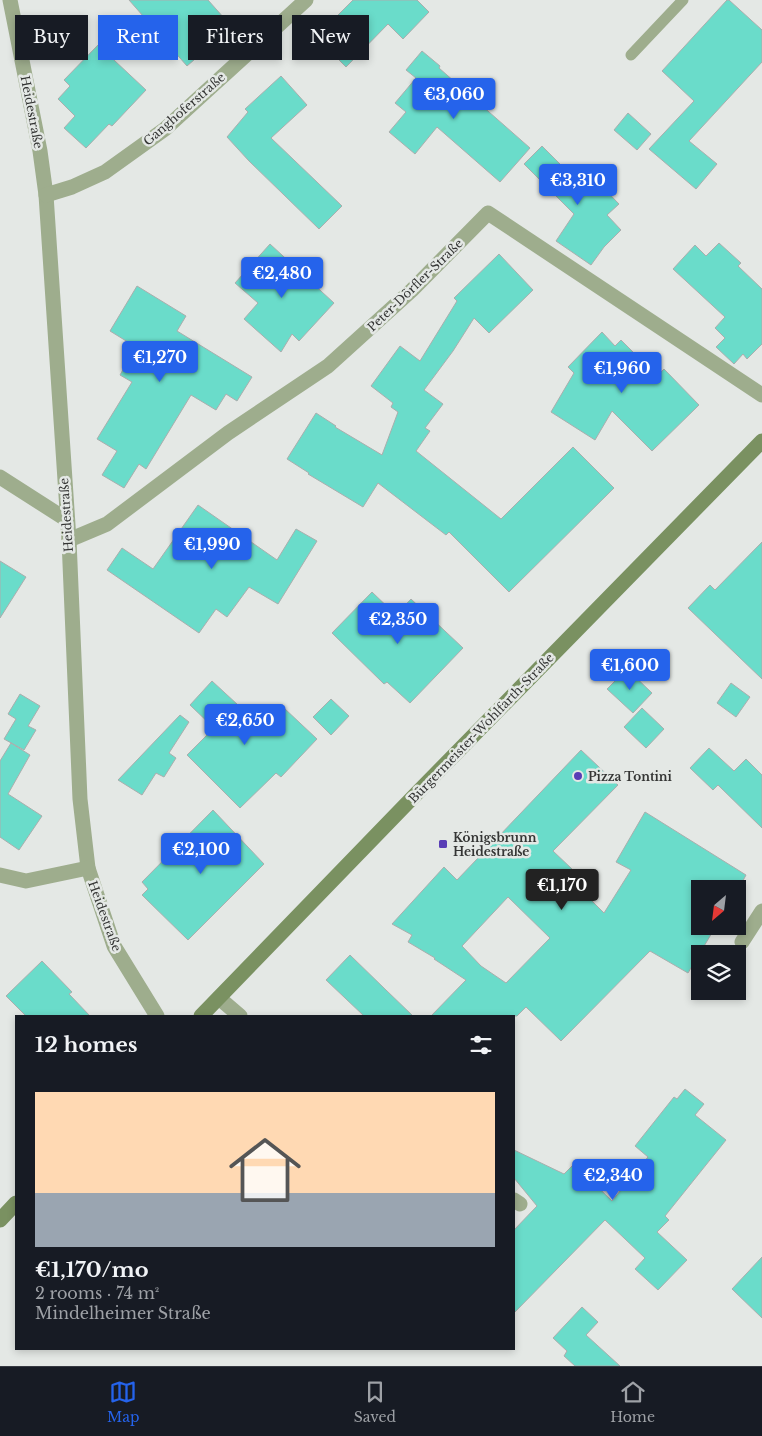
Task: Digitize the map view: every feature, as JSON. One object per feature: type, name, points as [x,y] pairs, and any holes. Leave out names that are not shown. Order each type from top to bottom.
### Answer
[{"type":"street","name":"Heidestraße","points":[[10,0],[40,151],[46,195],[66,520],[69,540],[80,799],[88,868],[114,946],[156,1015]]},
{"type":"street","name":"Ganghoferstraße","points":[[46,195],[72,187],[105,172],[164,129],[306,0]]},
{"type":"street","name":"Peter-Dörfler-Straße","points":[[69,540],[107,524],[228,433],[328,366],[412,290],[488,213],[762,395]]},
{"type":"street","name":"Bürgermeister-Wohlfarth-Straße","points":[[202,1015],[424,785],[762,441]]},
{"type":"street","points":[[0,477],[66,520]]},
{"type":"street","points":[[0,875],[26,881],[88,868]]},
{"type":"street","points":[[742,942],[762,911]]},
{"type":"street","points":[[219,998],[239,1015]]},
{"type":"street","points":[[0,1220],[15,1204]]},
{"type":"lane","points":[[630,55],[683,0]]},
{"type":"building","points":[[129,0],[208,0],[221,15],[188,15],[188,60],[194,60],[187,66],[178,56],[178,15],[142,15]]},
{"type":"building","points":[[353,0],[417,0],[429,12],[403,39],[388,24],[369,43],[369,15],[338,15]]},
{"type":"building","points":[[727,0],[762,30],[762,62],[689,141],[717,164],[696,189],[649,149],[694,101],[662,71]]},
{"type":"building","points":[[98,45],[98,60],[114,60],[146,90],[112,126],[109,124],[86,148],[64,128],[75,116],[58,99],[70,86],[64,80],[83,60],[88,60],[88,55]]},
{"type":"building","points":[[422,51],[530,148],[500,182],[437,127],[415,154],[389,132],[406,112],[395,103],[416,78],[406,70]]},
{"type":"building","points":[[339,60],[353,60],[346,67]]},
{"type":"building","points":[[281,76],[307,105],[271,138],[342,206],[319,229],[227,137],[248,112],[245,109]]},
{"type":"building","points":[[628,113],[651,134],[637,150],[614,130]]},
{"type":"building","points":[[542,146],[576,180],[586,170],[619,204],[607,215],[621,230],[604,247],[591,265],[556,241],[574,214],[524,164]]},
{"type":"building","points":[[719,243],[741,263],[738,266],[762,289],[762,344],[747,359],[743,354],[734,364],[716,347],[725,338],[715,328],[725,317],[673,269],[695,245],[706,256]]},
{"type":"building","points":[[270,244],[334,303],[299,341],[292,334],[281,352],[244,319],[258,303],[235,283]]},
{"type":"building","points":[[499,254],[533,290],[489,333],[474,318],[453,351],[424,390],[443,404],[425,428],[430,431],[416,451],[501,519],[573,447],[614,488],[509,592],[449,532],[446,535],[378,483],[363,507],[287,459],[316,413],[335,427],[382,455],[398,412],[391,407],[393,403],[371,386],[400,346],[420,361],[457,301],[454,298]]},
{"type":"building","points":[[137,286],[186,316],[177,331],[252,377],[237,401],[226,394],[216,410],[191,395],[146,469],[139,464],[124,488],[102,475],[117,451],[97,439],[132,382],[120,375],[136,347],[110,331]]},
{"type":"building","points":[[602,332],[615,346],[621,340],[657,376],[664,369],[699,405],[652,451],[612,411],[595,440],[551,412],[574,373],[568,367]]},
{"type":"building","points":[[198,505],[277,560],[296,529],[317,541],[278,604],[249,587],[227,617],[216,609],[199,633],[107,570],[122,548],[153,569]]},
{"type":"building","points":[[762,542],[762,679],[688,608],[710,585],[715,590]]},
{"type":"building","points":[[0,561],[26,577],[0,618]]},
{"type":"building","points":[[372,592],[396,615],[411,599],[463,648],[410,703],[387,682],[384,684],[332,633]]},
{"type":"building","points":[[627,669],[652,693],[633,713],[607,689]]},
{"type":"building","points":[[212,681],[264,729],[284,708],[317,739],[281,777],[276,773],[240,808],[187,755],[214,728],[190,705]]},
{"type":"building","points":[[731,683],[750,697],[736,717],[717,703]]},
{"type":"building","points":[[20,694],[40,706],[28,726],[36,730],[24,750],[4,739],[16,719],[8,714]]},
{"type":"building","points":[[331,699],[349,716],[331,735],[313,717]]},
{"type":"building","points":[[642,708],[664,729],[646,748],[624,727]]},
{"type":"building","points":[[180,715],[189,722],[169,753],[176,758],[164,777],[156,773],[142,795],[118,780]]},
{"type":"building","points":[[11,743],[30,755],[8,794],[42,816],[19,850],[0,837],[0,761]]},
{"type":"building","points":[[709,748],[734,771],[746,759],[762,775],[762,828],[718,785],[713,790],[690,768]]},
{"type":"building","points":[[581,750],[618,785],[553,851],[572,869],[566,875],[604,913],[631,870],[616,862],[645,812],[746,875],[743,880],[691,880],[691,935],[711,935],[705,945],[691,945],[691,968],[688,973],[650,951],[561,1041],[526,1007],[517,1016],[432,1015],[466,980],[408,942],[412,935],[392,924],[444,867],[457,880]],"holes":[[[508,897],[550,938],[506,983],[481,966],[462,946]]]},
{"type":"building","points":[[213,810],[264,864],[188,940],[142,895],[148,889],[142,882]]},
{"type":"building","points":[[350,955],[412,1015],[363,1015],[326,980]]},
{"type":"building","points":[[42,961],[72,992],[69,994],[89,1015],[25,1015],[6,996]]},
{"type":"building","points":[[685,1089],[704,1104],[695,1115],[726,1140],[665,1216],[669,1220],[657,1232],[687,1260],[658,1290],[635,1269],[645,1258],[605,1220],[515,1312],[515,1229],[537,1206],[515,1179],[515,1150],[564,1174],[574,1164],[612,1201],[648,1157],[635,1146],[674,1097],[677,1099]]},
{"type":"building","points":[[762,1257],[762,1318],[732,1289]]},
{"type":"building","points":[[582,1307],[598,1322],[586,1335],[620,1366],[575,1366],[564,1356],[567,1351],[553,1338]]},
{"type":"place","name":"Pizza Tontini","points":[[578,776]]},
{"type":"place","name":"Königsbrunn Heidestraße","points":[[443,844]]}]
